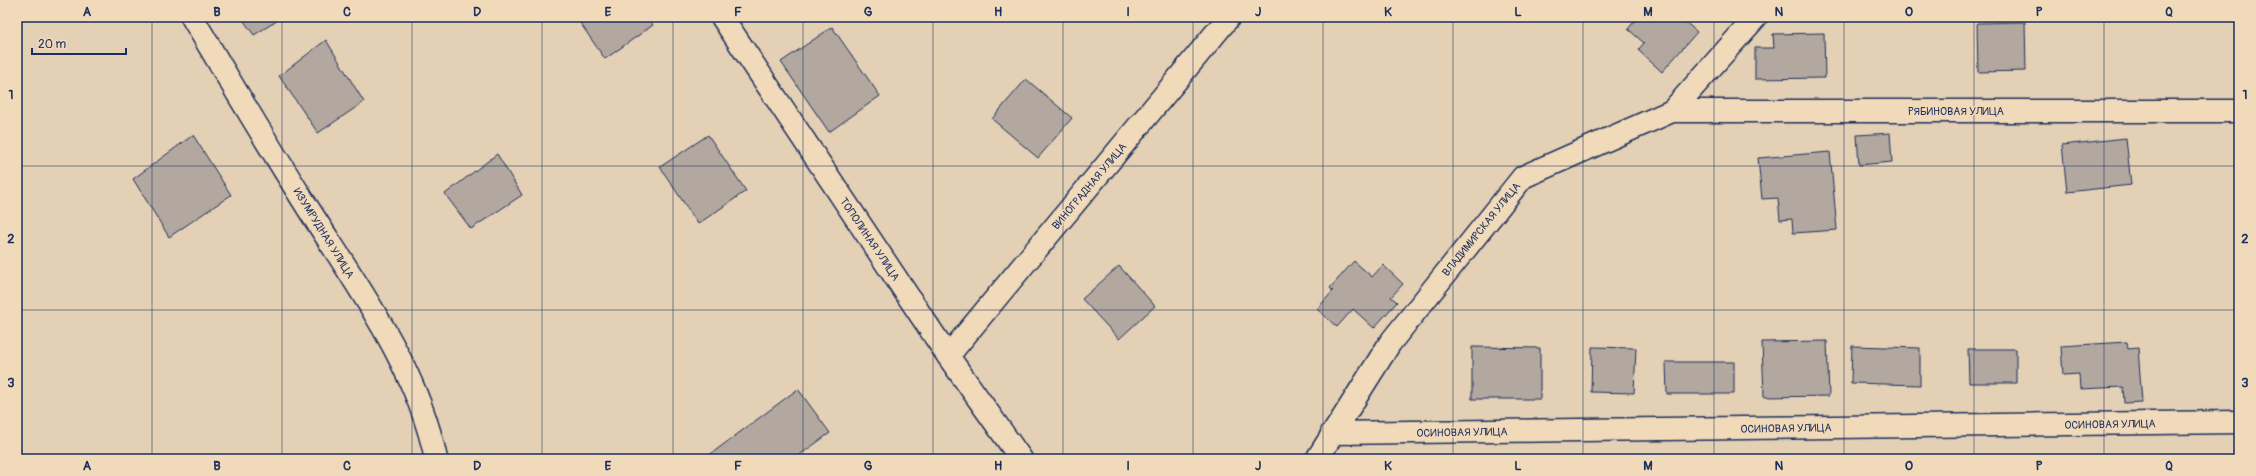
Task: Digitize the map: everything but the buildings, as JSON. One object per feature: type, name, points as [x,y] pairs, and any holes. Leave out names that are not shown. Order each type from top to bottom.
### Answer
[{"type":"street","name":"ИЗУМРУДНАЯ УЛИЦА","points":[[192,17],[275,156],[390,336],[430,432],[436,459]]},
{"type":"street","name":"ВИНОГРАДНАЯ УЛИЦА","points":[[948,356],[1229,17]]},
{"type":"street","name":"ВЛАДИМИРСКАЯ УЛИЦА","points":[[1317,459],[1390,343],[1523,177],[1672,111],[1756,17]]},
{"type":"street","name":"ТОПОЛИНАЯ УЛИЦА","points":[[724,18],[948,356],[1021,459]]},
{"type":"street","name":"РЯБИНОВАЯ УЛИЦА","points":[[1672,111],[2239,111]]},
{"type":"street","name":"ОСИНОВАЯ УЛИЦА","points":[[1332,433],[2239,422]]}]
